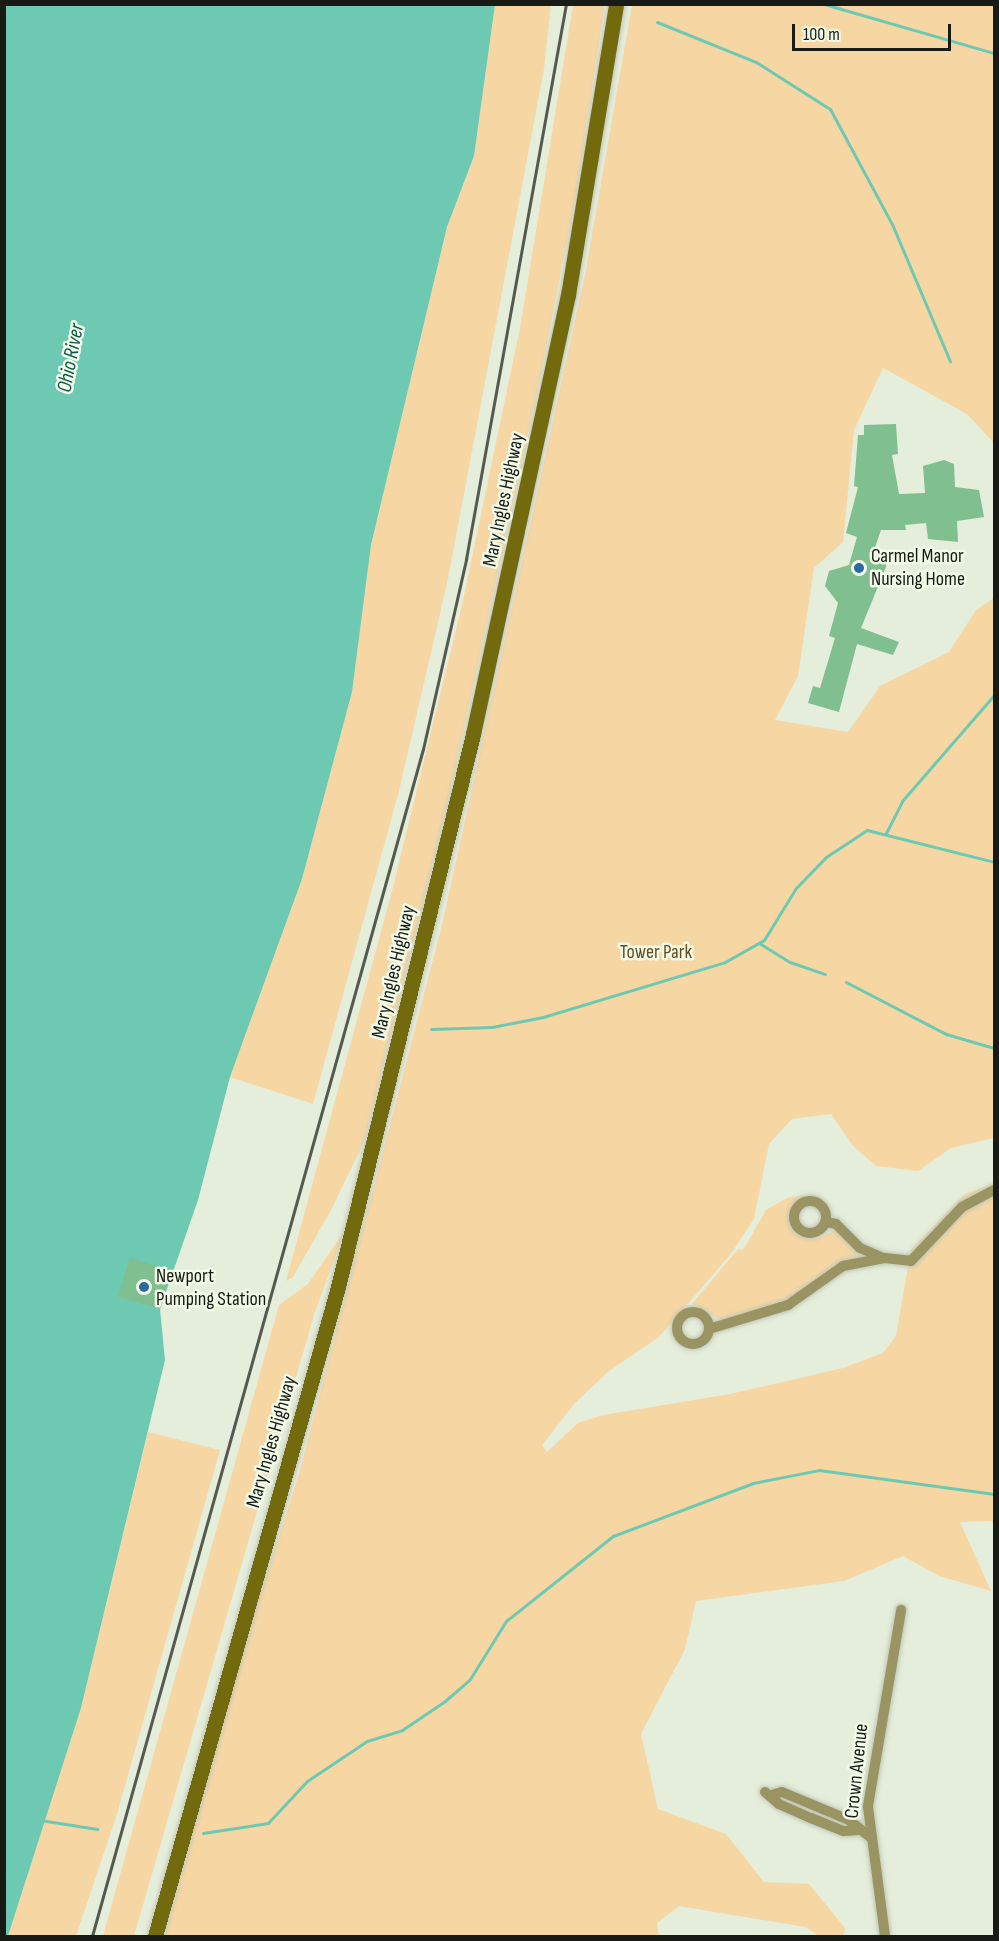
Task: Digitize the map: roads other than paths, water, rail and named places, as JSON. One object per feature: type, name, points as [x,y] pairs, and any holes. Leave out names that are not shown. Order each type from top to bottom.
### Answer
[{"type":"street","name":"Mary Ingles Highway","points":[[155,1936],[338,1287],[476,723],[568,295],[616,4]]},
{"type":"street","points":[[826,1222],[830,1220],[861,1248],[884,1258],[911,1261],[962,1207],[994,1190]]},
{"type":"street","points":[[709,1329],[788,1305],[843,1266],[884,1258]]},
{"type":"street","name":"Crown Avenue","points":[[885,1936],[869,1836],[871,1782],[901,1610]]},
{"type":"street","points":[[768,1794],[782,1792],[812,1804],[849,1820],[858,1830],[869,1836]]},
{"type":"water","name":"Ohio River","points":[[5,5],[495,5],[474,156],[447,227],[371,545],[352,692],[302,879],[230,1077],[198,1200],[160,1309],[165,1360],[81,1708],[8,1936],[5,1936]]},
{"type":"waterway","points":[[824,4],[994,53]]},
{"type":"waterway","points":[[657,22],[756,62],[830,109],[892,224],[950,361]]},
{"type":"waterway","points":[[886,833],[902,801],[994,695]]},
{"type":"waterway","points":[[431,1029],[492,1027],[543,1017],[725,962],[764,940],[796,888],[826,857],[867,830],[994,862]]},
{"type":"waterway","points":[[759,943],[790,962],[825,974]]},
{"type":"waterway","points":[[846,982],[946,1034],[994,1048]]},
{"type":"waterway","points":[[203,1833],[268,1823],[307,1781],[367,1741],[402,1730],[445,1701],[470,1679],[506,1621],[613,1536],[753,1483],[819,1470],[994,1494]]},
{"type":"waterway","points":[[40,1820],[97,1829]]},
{"type":"railway","points":[[92,1936],[423,749],[466,559],[566,4]]},
{"type":"place","name":"Carmel Manor Nursing Home","points":[[859,568]]},
{"type":"place","name":"Newport Pumping Station","points":[[144,1287]]},
{"type":"park label","name":"Tower Park","points":[[656,952]]}]
